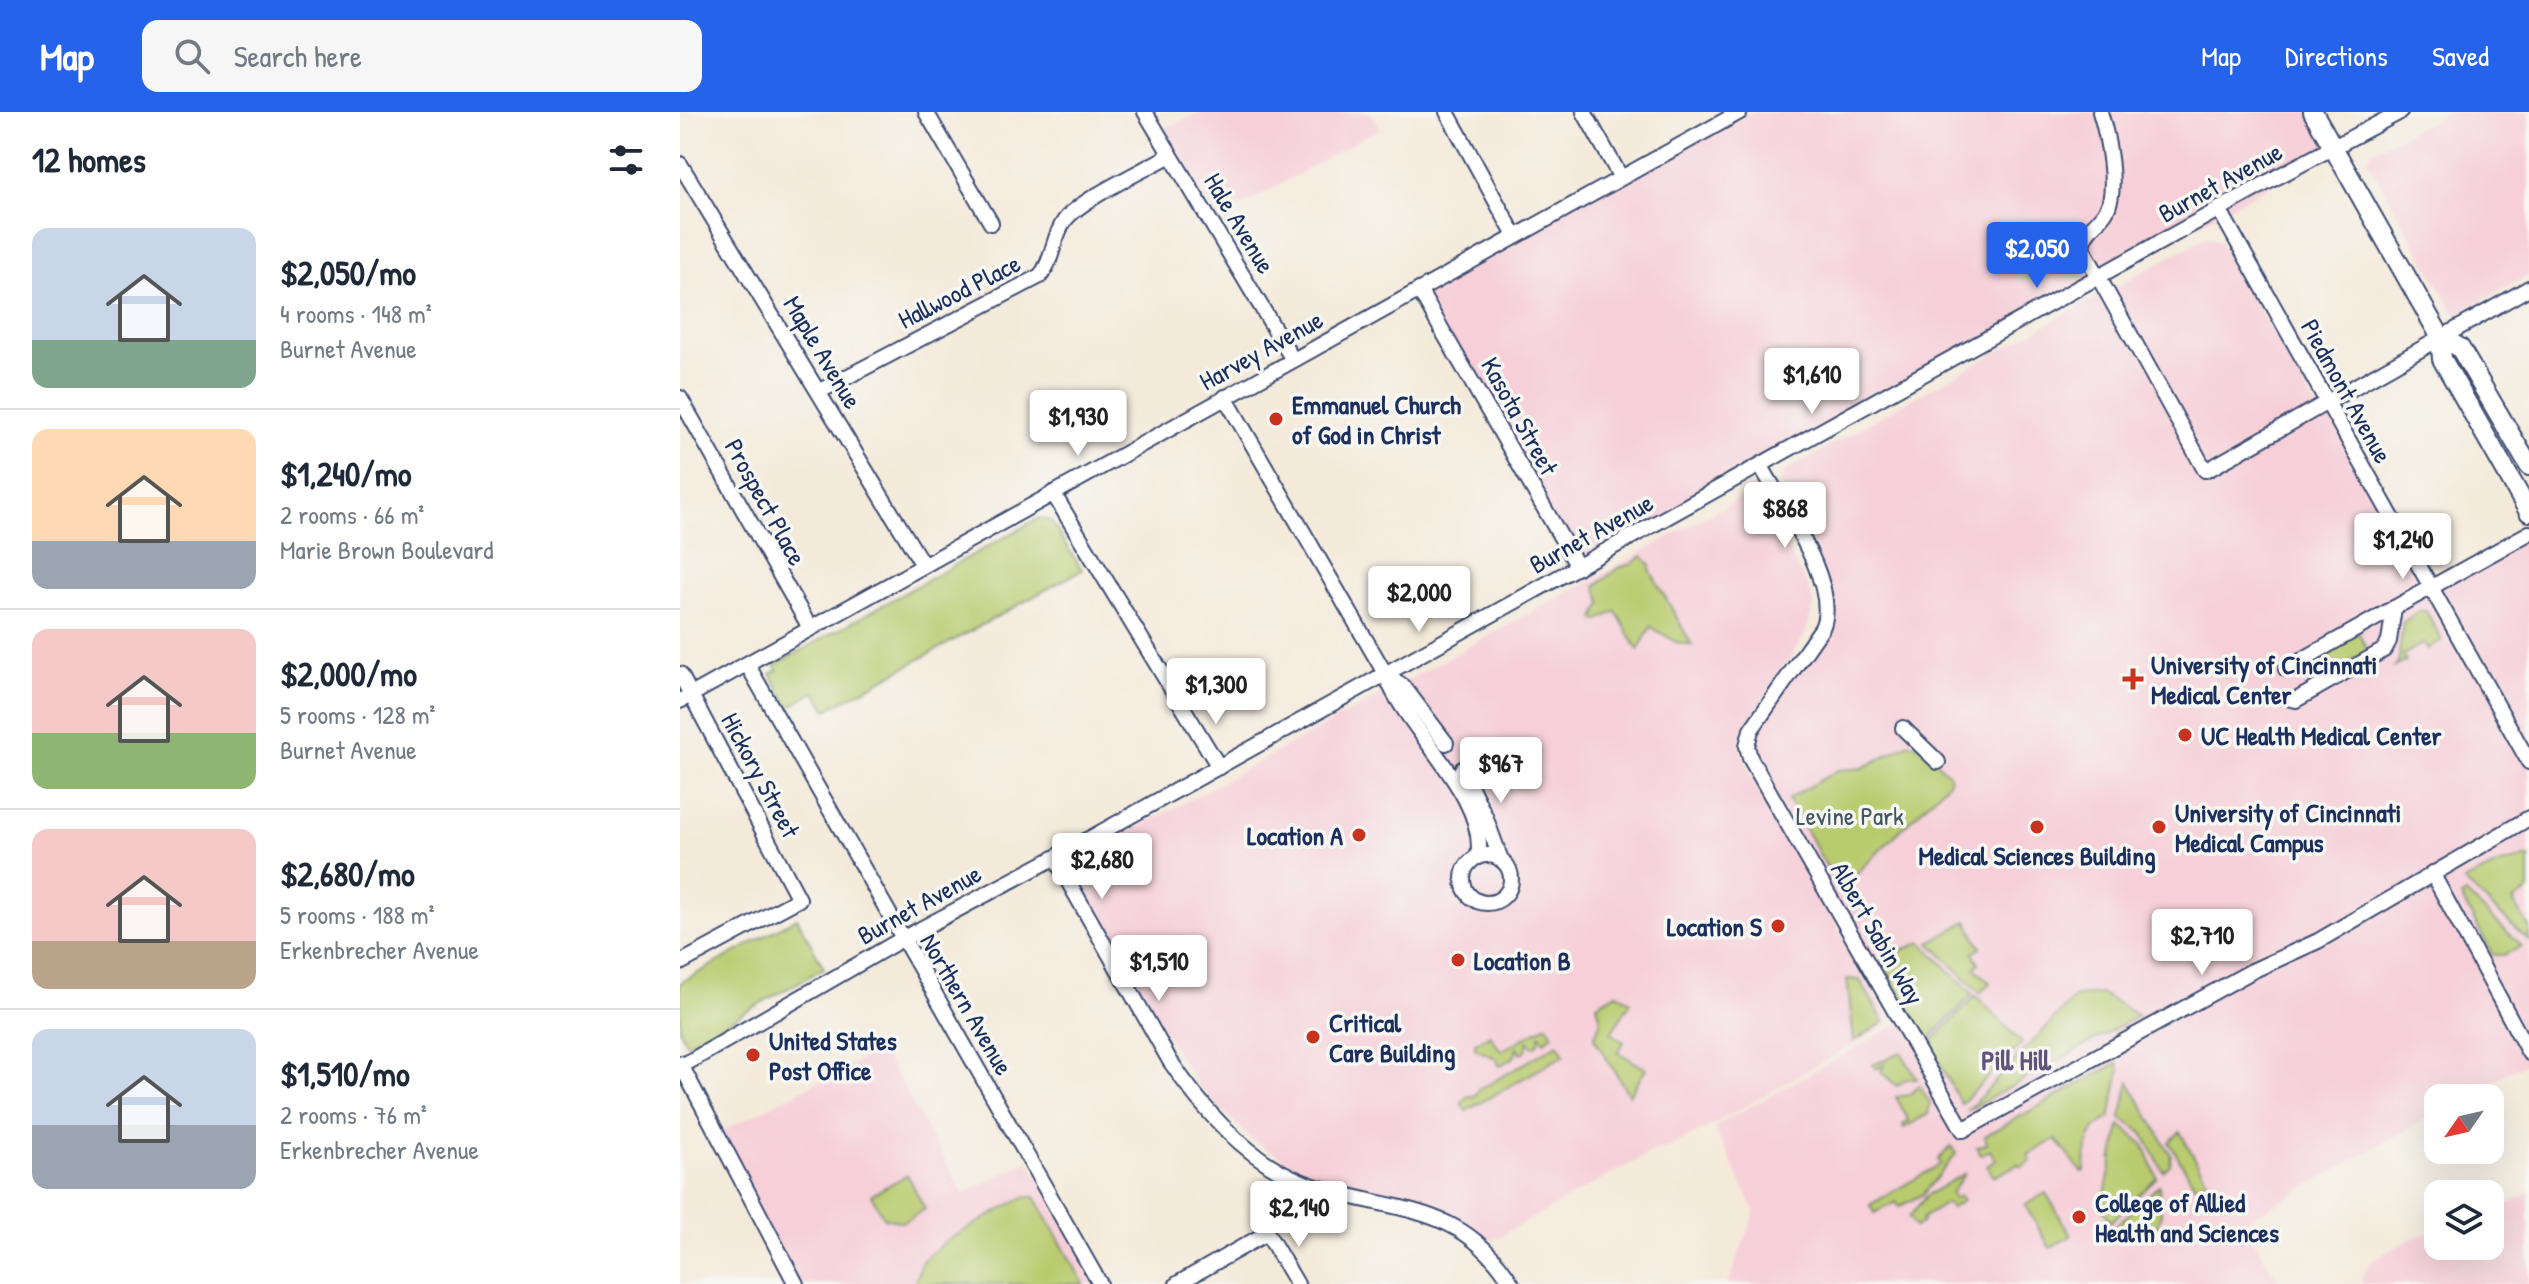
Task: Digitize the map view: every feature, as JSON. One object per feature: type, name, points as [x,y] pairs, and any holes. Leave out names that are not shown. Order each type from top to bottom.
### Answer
[{"type":"main road","points":[[2313,112],[2440,336],[2442,359],[2529,512]]},
{"type":"main road","points":[[2440,336],[2460,348],[2529,466]]},
{"type":"street","points":[[926,112],[991,223]]},
{"type":"street","name":"Hale Avenue","points":[[1145,112],[1293,360]]},
{"type":"street","points":[[1447,112],[1515,236]]},
{"type":"street","points":[[1584,112],[1620,176]]},
{"type":"street","name":"Harvey Avenue","points":[[686,698],[1740,112]]},
{"type":"street","points":[[2100,112],[2108,145],[2111,196],[2108,208],[2090,228],[2082,247],[2157,385],[2208,469],[2529,288]]},
{"type":"street","name":"Burnet Avenue","points":[[681,1065],[902,939],[1055,858],[2219,209],[2400,112]]},
{"type":"street","name":"Hallwood Place","points":[[820,391],[1040,276],[1051,259],[1061,226],[1074,211],[1170,155]]},
{"type":"street","name":"Maple Avenue","points":[[680,164],[923,565]]},
{"type":"street","name":"Piedmont Avenue","points":[[2219,209],[2529,762]]},
{"type":"street","name":"Kasota Street","points":[[1419,290],[1578,567]]},
{"type":"street","points":[[1225,397],[1386,675],[1392,692],[1430,743],[1474,821],[1481,840],[1478,857],[1466,867],[1463,883],[1470,897],[1485,904],[1500,900],[1510,888],[1510,872],[1501,860],[1485,816],[1462,769]]},
{"type":"street","name":"Prospect Place","points":[[680,398],[810,628]]},
{"type":"street","name":"Albert Sabin Way","points":[[1761,466],[1811,559],[1829,608],[1822,628],[1751,730],[1747,746],[1750,758],[1963,1130],[2252,971],[2318,941],[2432,873]]},
{"type":"street","points":[[1053,493],[1219,767]]},
{"type":"street","points":[[2286,669],[2529,533]]},
{"type":"street","points":[[2291,699],[2296,700],[2384,650],[2394,608]]},
{"type":"street","name":"Northern Avenue","points":[[747,664],[1100,1284]]},
{"type":"street","name":"Hickory Street","points":[[680,674],[686,698],[799,899],[680,963]]},
{"type":"street","points":[[1386,675],[1403,686],[1446,743]]},
{"type":"street","points":[[1903,728],[1938,762]]},
{"type":"street","points":[[2529,818],[2432,873],[2529,1053]]},
{"type":"street","points":[[1478,857],[1501,860]]},
{"type":"street","points":[[1055,858],[1176,1071],[1201,1104],[1243,1145],[1302,1182],[1361,1199],[1425,1212],[1494,1255],[1512,1284]]},
{"type":"street","points":[[681,1065],[796,1284]]},
{"type":"street","points":[[1177,1284],[1267,1233],[1297,1284]]},
{"type":"shaded area","points":[[1200,112],[1370,112],[1380,128],[1218,219],[1164,129]]},
{"type":"shaded area","points":[[1740,112],[2313,112],[2335,149],[1578,567],[1419,290]]},
{"type":"shaded area","points":[[2448,112],[2529,112],[2529,275],[2460,313],[2454,312],[2367,159],[2373,151]]},
{"type":"shaded area","name":"University of Cincinnati Medical Campus","points":[[2206,237],[2219,241],[2315,406],[2324,401],[2431,587],[2529,533],[2529,1061],[2488,1084],[2424,1084],[2424,1120],[2243,1222],[2280,1284],[1728,1284],[1755,1211],[1714,1127],[1902,1022],[1747,746],[1826,618],[1811,559],[1818,554],[1784,491],[1781,478],[1786,471]]},
{"type":"shaded area","points":[[1749,493],[1758,499],[1807,584],[1814,605],[1804,637],[1747,724],[1740,743],[1742,752],[1750,774],[1887,1014],[1887,1025],[1721,1120],[1668,1148],[1657,1149],[1493,1240],[1433,1206],[1368,1193],[1310,1175],[1251,1139],[1199,1087],[1178,1055],[1075,873],[1074,863]]},
{"type":"shaded area","points":[[881,1049],[964,1194],[1029,1161],[1100,1284],[796,1284],[717,1134]]},
{"type":"shaded area","points":[[2529,1193],[2529,1284],[2361,1284],[2364,1272],[2373,1260],[2418,1235],[2424,1234],[2424,1260],[2504,1260],[2504,1206]]},
{"type":"green space","points":[[1039,518],[1051,521],[1082,570],[827,710],[815,692],[789,707],[771,674],[778,670],[775,665]]},
{"type":"green space","points":[[1642,556],[1651,565],[1650,570],[1692,645],[1676,642],[1651,627],[1638,650],[1616,611],[1597,621],[1595,618],[1602,603],[1596,586],[1618,568],[1632,564]]},
{"type":"green space","points":[[2420,611],[2426,611],[2442,640],[2428,649],[2424,643],[2403,655],[2406,661],[2393,668],[2398,663],[2403,622]]},
{"type":"green space","points":[[2358,632],[2368,652],[2310,681],[2311,662]]},
{"type":"green space","name":"Levine Park","points":[[1909,743],[1917,744],[1950,775],[1948,783],[1840,890],[1788,799],[1838,770],[1863,768]]},
{"type":"green space","points":[[2529,857],[2529,891],[2513,901],[2529,927],[2529,941],[2464,881],[2497,865]]},
{"type":"green space","points":[[2466,894],[2522,946],[2504,955],[2493,955],[2461,897]]},
{"type":"green space","points":[[797,918],[824,968],[687,1044],[680,1031],[680,983]]},
{"type":"green space","points":[[1967,921],[1981,948],[1973,953],[1979,963],[1975,968],[1990,983],[1980,993],[1930,943]]},
{"type":"green space","points":[[1921,942],[1973,994],[1927,1041],[1881,960]]},
{"type":"green space","points":[[1847,979],[1860,980],[1884,1022],[1854,1041]]},
{"type":"green space","points":[[1617,993],[1631,1002],[1611,1033],[1624,1042],[1618,1052],[1646,1069],[1629,1095],[1594,1038],[1601,1021],[1597,1004]]},
{"type":"green space","points":[[2102,994],[2138,1016],[1967,1111],[2076,996]]},
{"type":"green space","points":[[1976,996],[2022,1043],[1961,1104],[1929,1044]]},
{"type":"green space","points":[[1547,1025],[1553,1035],[1544,1041],[1540,1035],[1538,1044],[1533,1047],[1528,1041],[1526,1051],[1520,1054],[1517,1048],[1514,1057],[1499,1066],[1496,1058],[1475,1049],[1475,1043],[1490,1035],[1501,1051]]},
{"type":"green space","points":[[1558,1044],[1564,1055],[1466,1111],[1461,1103],[1468,1096],[1474,1096],[1479,1090]]},
{"type":"green space","points":[[1901,1052],[1917,1079],[1906,1079],[1897,1086],[1881,1072],[1884,1065],[1876,1069],[1873,1065]]},
{"type":"green space","points":[[2117,1063],[2120,1070],[2110,1118],[2092,1133],[2085,1171],[2082,1172],[2056,1139],[2028,1155],[2031,1161],[2021,1167],[2018,1164],[1994,1177],[1987,1166],[1996,1160],[1990,1150],[1981,1155],[1976,1147],[1987,1144],[1985,1136]]},
{"type":"green space","points":[[2129,1082],[2171,1155],[2170,1165],[2163,1171],[2143,1133],[2121,1118]]},
{"type":"green space","points":[[1919,1085],[1930,1103],[1928,1114],[1904,1128],[1903,1125],[1909,1121],[1896,1097],[1910,1095]]},
{"type":"green space","points":[[2120,1125],[2144,1145],[2157,1177],[2111,1222],[2102,1208]]},
{"type":"green space","points":[[2180,1132],[2207,1180],[2195,1186],[2169,1142]]},
{"type":"green space","points":[[1951,1146],[1956,1154],[1923,1194],[1899,1207],[1896,1202],[1874,1213],[1870,1205],[1941,1164],[1938,1160]]},
{"type":"green space","points":[[1965,1173],[1951,1193],[1954,1199],[1960,1196],[1963,1201],[1951,1208],[1947,1203],[1921,1219],[1923,1222],[1915,1227],[1909,1217],[1926,1196]]},
{"type":"green space","points":[[907,1175],[925,1209],[903,1222],[884,1218],[871,1195]]},
{"type":"green space","points":[[2159,1185],[2161,1216],[2156,1228],[2138,1237],[2122,1233],[2116,1226]]},
{"type":"green space","points":[[2046,1193],[2071,1236],[2050,1248],[2025,1205]]},
{"type":"green space","points":[[1024,1197],[1035,1197],[1084,1284],[914,1284],[922,1261],[946,1241]]},
{"type":"place","name":"Emmanuel Church of God in Christ","points":[[1276,419]]},
{"type":"place","name":"University of Cincinnati Medical Center","points":[[2133,679]]},
{"type":"place","name":"UC Health Medical Center","points":[[2185,735]]},
{"type":"place","name":"Medical Sciences Building","points":[[2037,827]]},
{"type":"place","name":"University of Cincinnati Medical Campus","points":[[2159,827]]},
{"type":"place","name":"Location A","points":[[1359,835]]},
{"type":"place","name":"Location S","points":[[1778,926]]},
{"type":"place","name":"Location B","points":[[1458,960]]},
{"type":"place","name":"Critical Care Building","points":[[1313,1037]]},
{"type":"place","name":"United States Post Office","points":[[753,1055]]},
{"type":"place","name":"College of Allied Health and Sciences","points":[[2079,1217]]},
{"type":"district","name":"Pill Hill","points":[[2016,1060]]}]
